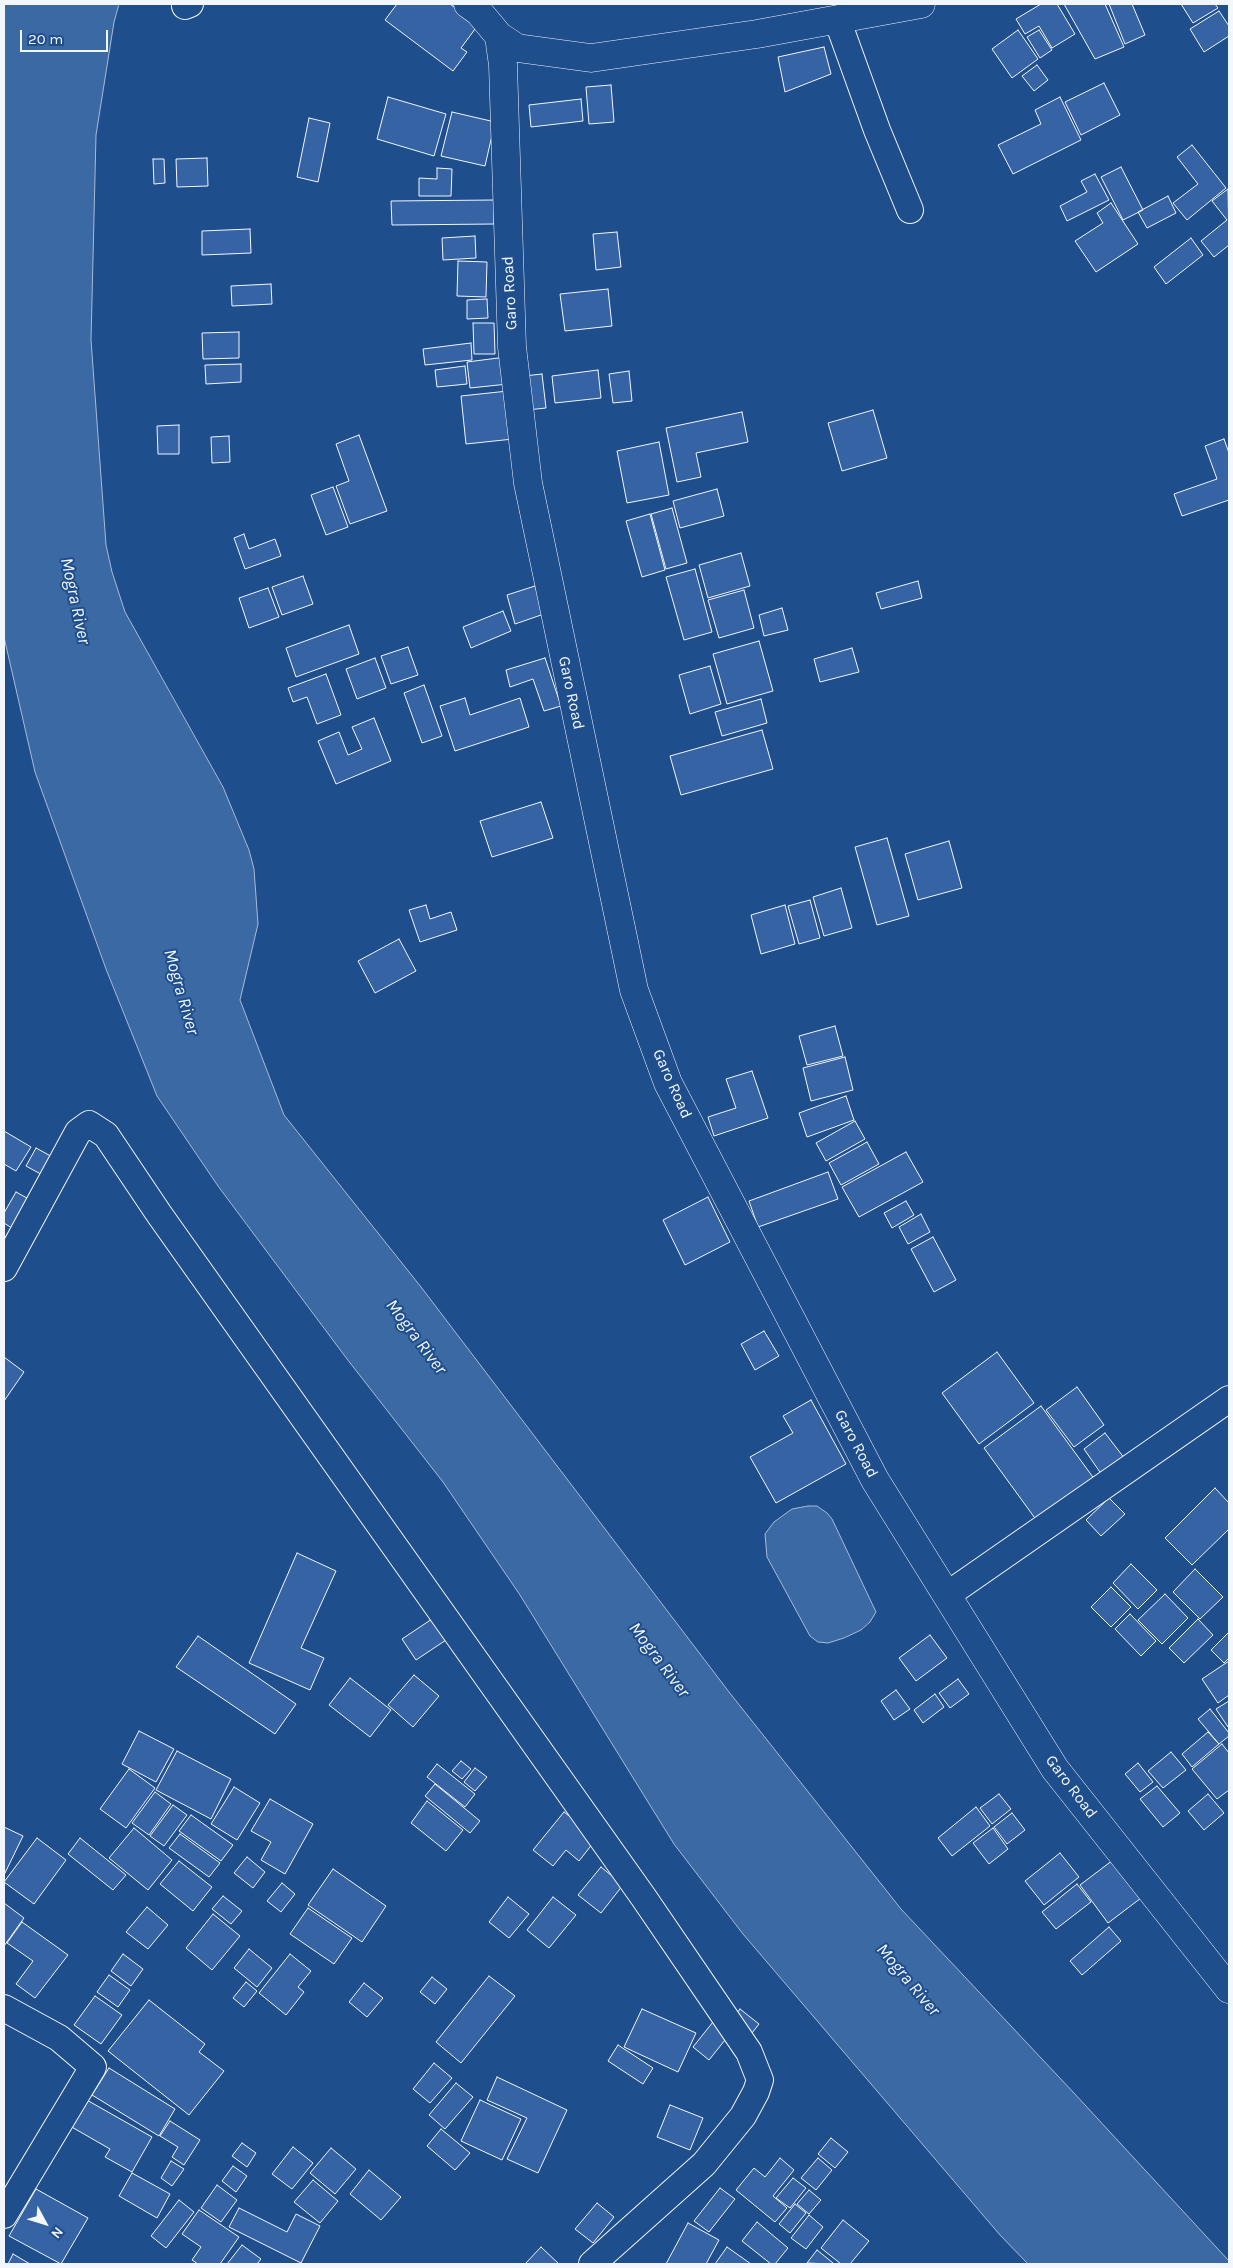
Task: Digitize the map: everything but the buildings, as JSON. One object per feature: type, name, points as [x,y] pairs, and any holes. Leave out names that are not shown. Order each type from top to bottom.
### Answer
[{"type":"street","points":[[468,4],[479,12],[508,44],[525,51],[591,58],[756,34],[921,4]]},
{"type":"street","points":[[837,20],[910,210]]},
{"type":"street","name":"Garo Road","points":[[499,36],[503,65],[512,347],[528,482],[634,990],[668,1083],[875,1480],[1055,1768],[1229,1989]]},
{"type":"street","points":[[4,1268],[78,1132],[89,1124],[106,1135],[176,1238],[644,1898],[750,2052],[760,2080],[756,2092],[742,2116],[704,2164],[592,2264]]},
{"type":"street","points":[[947,1595],[1229,1400]]},
{"type":"street","points":[[4,2008],[59,2038],[93,2067],[4,2215]]},
{"type":"water","name":"Mogra River","points":[[4,4],[119,4],[114,22],[96,135],[91,340],[106,545],[112,572],[125,612],[223,787],[249,850],[254,869],[258,924],[240,1000],[284,1115],[421,1287],[729,1692],[901,1909],[1073,2092],[1229,2261],[1229,2264],[1028,2264],[1000,2235],[743,1934],[674,1844],[520,1595],[443,1482],[347,1359],[218,1186],[157,1096],[106,969],[35,772],[4,637]]},
{"type":"water","points":[[817,1506],[832,1519],[876,1612],[870,1622],[861,1630],[828,1643],[818,1642],[810,1636],[767,1557],[765,1534],[774,1522],[792,1509]]}]
